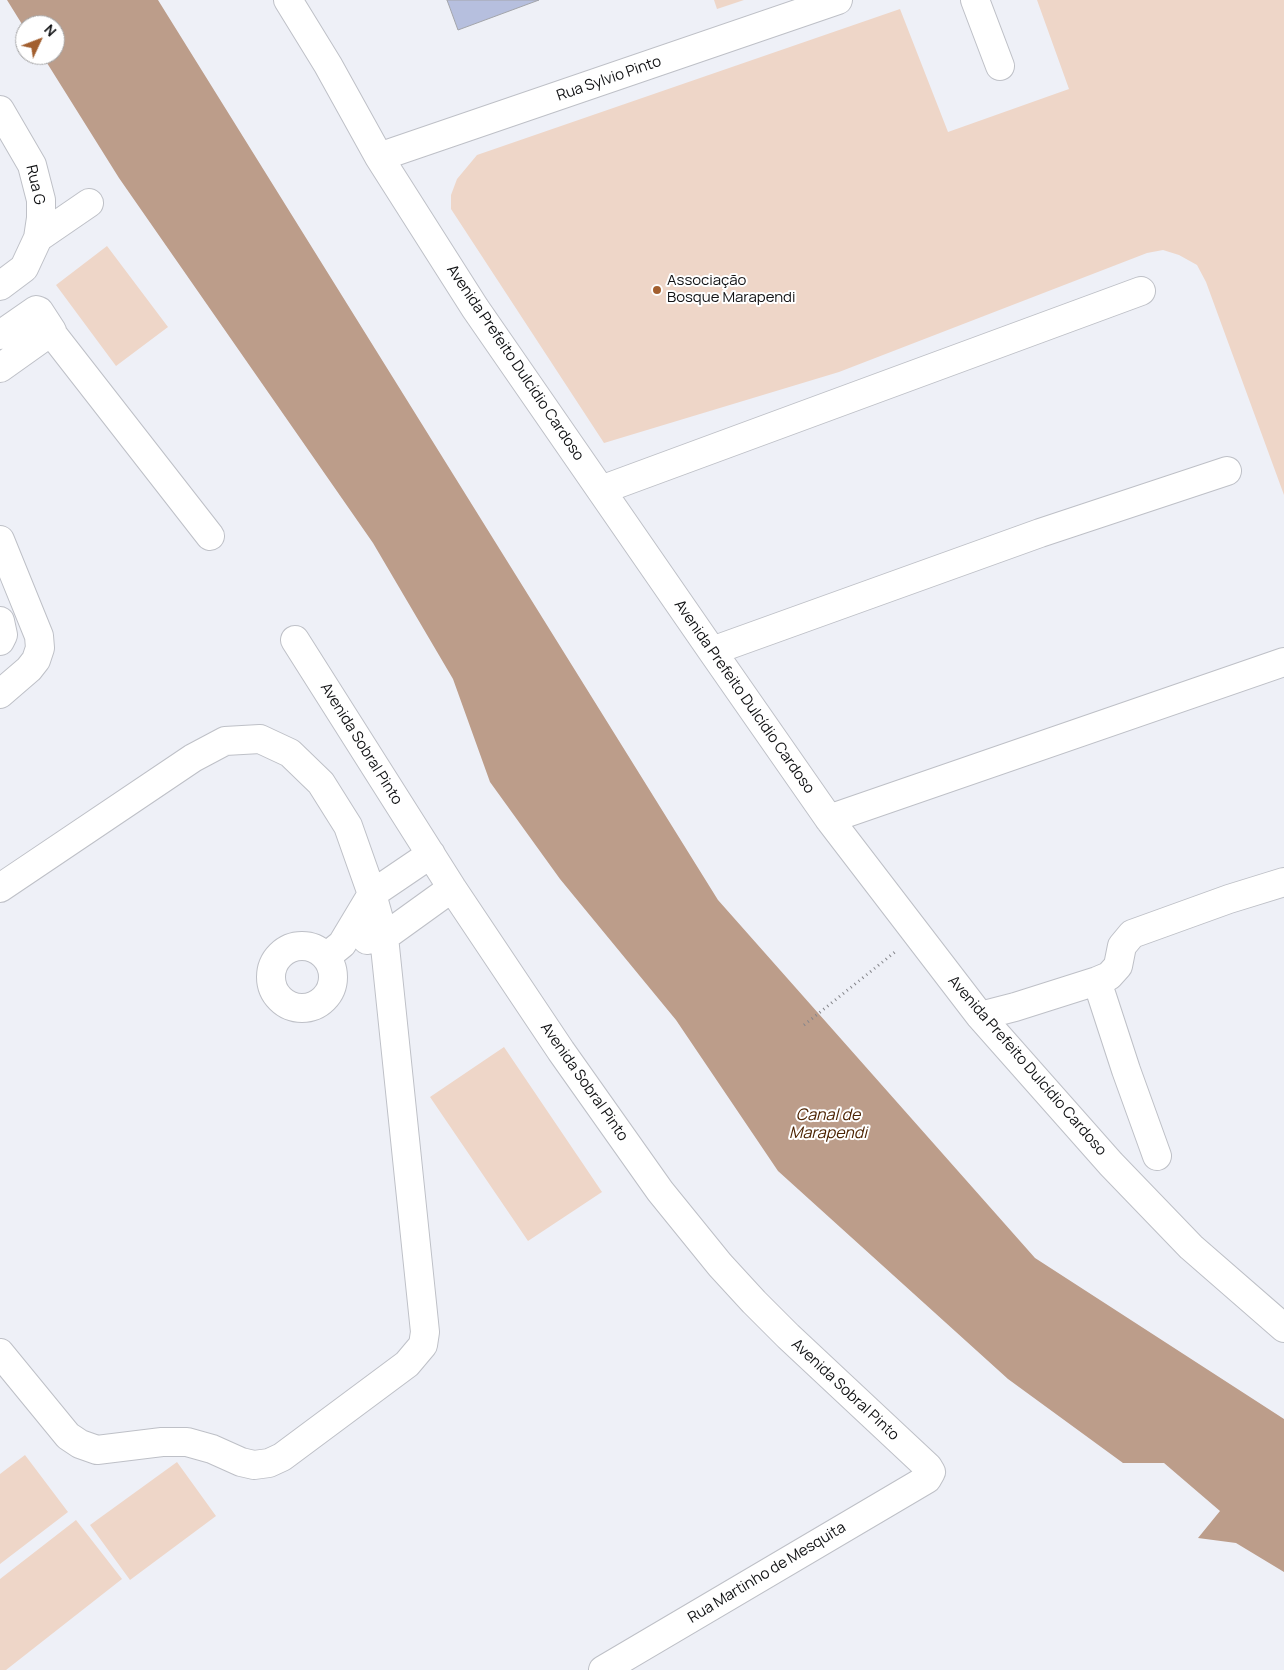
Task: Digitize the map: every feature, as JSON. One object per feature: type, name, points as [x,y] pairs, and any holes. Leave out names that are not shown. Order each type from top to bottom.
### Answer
[{"type":"street","name":"Avenida Prefeito Dulcídio Cardoso","points":[[288,0],[328,65],[379,158],[475,308],[829,819],[980,1016],[1111,1164],[1191,1247],[1284,1328]]},
{"type":"street","name":"Rua Sylvio Pinto","points":[[379,158],[838,0]]},
{"type":"street","points":[[975,0],[1000,66]]},
{"type":"street","name":"Rua G","points":[[0,110],[32,165],[41,200],[38,238]]},
{"type":"street","points":[[0,286],[24,268],[38,238],[89,203]]},
{"type":"street","points":[[602,490],[1141,292]]},
{"type":"street","points":[[0,335],[36,310],[39,311],[51,332],[210,536]]},
{"type":"street","points":[[0,368],[51,332]]},
{"type":"street","points":[[712,651],[1040,533],[1228,470]]},
{"type":"street","points":[[0,540],[39,636],[40,648],[36,660],[29,669],[0,694]]},
{"type":"street","points":[[0,621],[2,635],[0,641]]},
{"type":"street","name":"Avenida Sobral Pinto","points":[[295,640],[452,888],[588,1090],[660,1191],[720,1265],[788,1336],[928,1467],[931,1472],[930,1476]]},
{"type":"street","points":[[829,819],[1284,662]]},
{"type":"street","points":[[0,888],[193,758],[225,741],[260,739],[290,753],[321,783],[348,826],[372,894],[384,937],[425,1332],[423,1345],[407,1364],[282,1457],[269,1463],[254,1465],[187,1442],[162,1442],[97,1450],[80,1444],[68,1436],[2,1359]]},
{"type":"street","points":[[431,854],[372,894],[334,950],[384,937],[452,888]]},
{"type":"street","points":[[980,1016],[1015,1007],[1109,976],[1118,966],[1122,946],[1132,934],[1220,902],[1284,882]]},
{"type":"street","points":[[1097,981],[1157,1156]]},
{"type":"street","name":"Rua Martinho de Mesquita","points":[[603,1670],[930,1476]]},
{"type":"path","points":[[804,1025],[918,935]]},
{"type":"shaded area","points":[[714,0],[744,0],[717,9]]},
{"type":"shaded area","points":[[1037,0],[1284,0],[1284,495],[1206,282],[1197,265],[1179,255],[1163,250],[1147,253],[839,372],[604,443],[451,209],[451,195],[457,179],[477,155],[900,9],[948,132],[1069,89]]},
{"type":"shaded area","points":[[107,246],[168,327],[116,366],[56,285]]},
{"type":"shaded area","points":[[504,1047],[602,1192],[528,1241],[430,1097]]},
{"type":"shaded area","points":[[25,1455],[68,1512],[0,1564],[0,1474]]},
{"type":"shaded area","points":[[177,1462],[216,1516],[130,1580],[90,1525]]},
{"type":"shaded area","points":[[76,1520],[122,1579],[6,1670],[0,1670],[0,1579]]},
{"type":"water","name":"Canal de Marapendi","points":[[7,0],[158,0],[718,900],[1035,1258],[1284,1419],[1284,1572],[1236,1543],[1198,1538],[1220,1511],[1164,1463],[1123,1463],[1008,1379],[778,1171],[676,1020],[560,879],[490,782],[453,679],[373,543],[119,178],[48,65],[65,65],[65,15],[16,15]]},
{"type":"building","points":[[447,0],[539,0],[458,30]]},
{"type":"place","name":"Associação Bosque Marapendi","points":[[657,290]]}]
